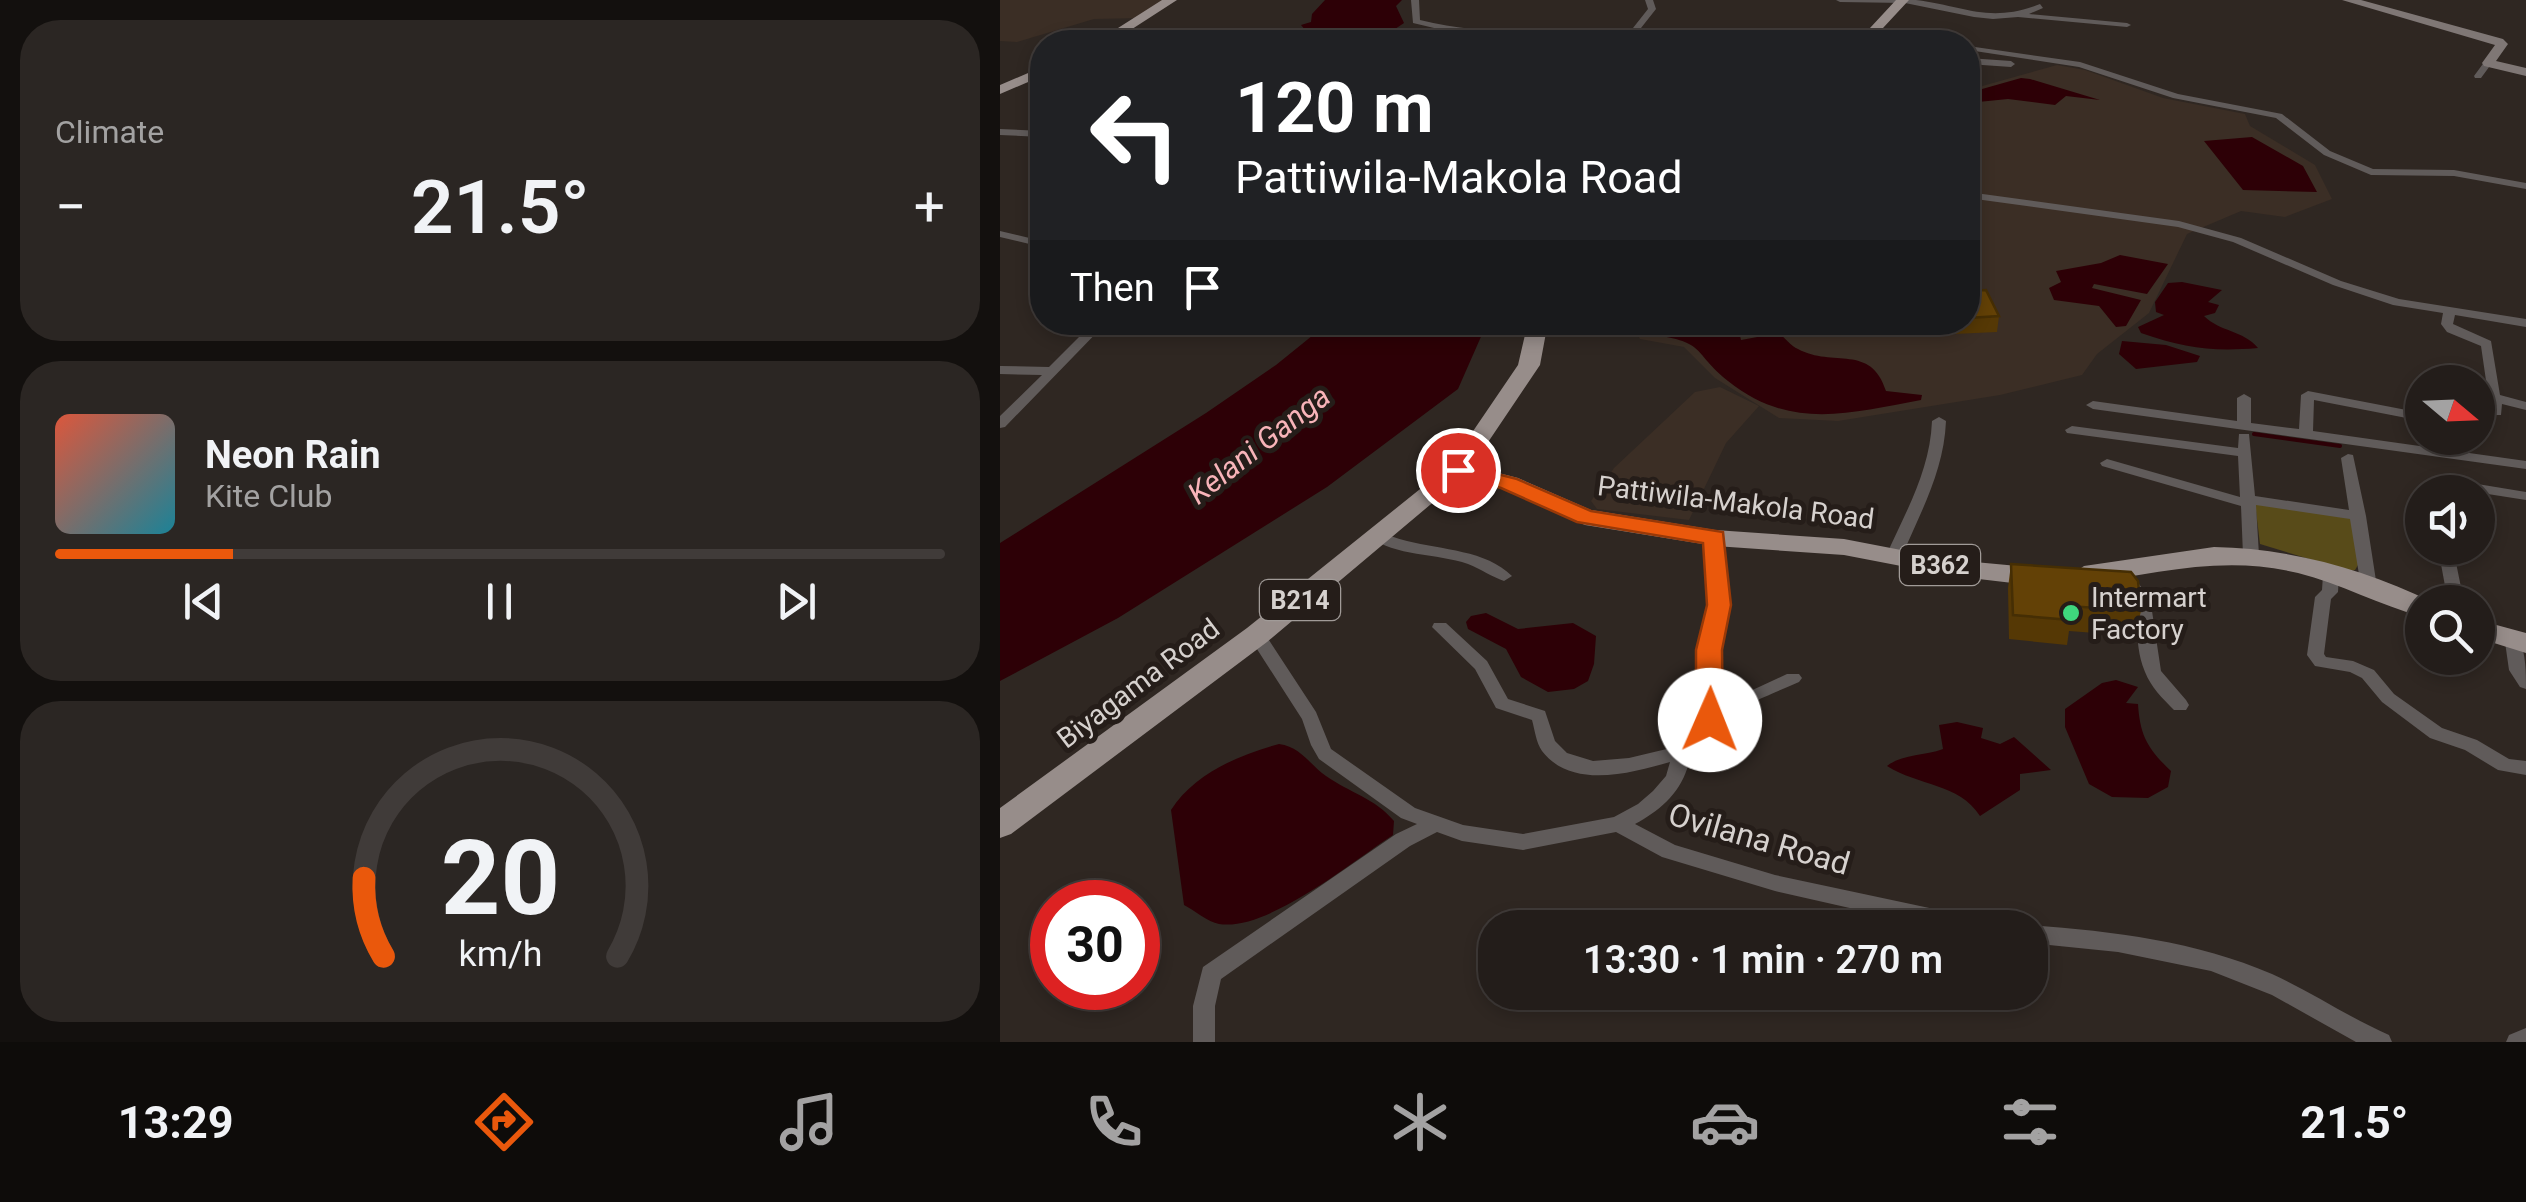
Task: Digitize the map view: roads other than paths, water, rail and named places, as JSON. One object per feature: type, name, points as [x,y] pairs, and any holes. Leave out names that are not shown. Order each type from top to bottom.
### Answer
[{"type":"main road","points":[[1123,30],[1171,0]]},
{"type":"main road","points":[[1875,30],[1903,1]]},
{"type":"main road","points":[[1000,90],[1030,76]]},
{"type":"main road","name":"Biyagama Road","points":[[1000,824],[1257,635],[1458,470],[1529,365],[1535,335]]},
{"type":"main road","name":"Pattiwila-Makola Road","points":[[1458,470],[1509,483],[1586,517],[1714,538],[1814,544],[2016,576],[2062,578],[2118,571],[2160,560],[2251,555],[2331,574],[2405,601]]},
{"type":"main road","points":[[2495,635],[2520,642]]},
{"type":"street","points":[[1416,0],[1416,22],[1449,30]]},
{"type":"street","points":[[1639,30],[1652,9],[1649,0]]},
{"type":"street","points":[[1840,0],[1903,1],[2127,25]]},
{"type":"street","points":[[2348,0],[2502,44],[2478,76]]},
{"type":"street","points":[[2020,16],[2040,6]]},
{"type":"street","points":[[1980,50],[2080,65],[2176,96],[2280,116],[2328,154],[2371,172],[2454,172],[2526,186]]},
{"type":"street","points":[[1980,62],[2011,64]]},
{"type":"street","points":[[2488,63],[2526,72]]},
{"type":"street","points":[[1000,132],[1030,133]]},
{"type":"street","points":[[1980,197],[2179,224],[2237,240],[2337,282],[2398,302],[2526,323]]},
{"type":"street","points":[[1000,234],[1030,241]]},
{"type":"street","points":[[2449,312],[2447,324],[2451,329],[2486,344],[2495,405],[2526,406]]},
{"type":"street","points":[[1000,424],[1088,335]]},
{"type":"street","points":[[1000,370],[1051,371]]},
{"type":"street","points":[[2306,434],[2308,395],[2405,414]]},
{"type":"street","points":[[2244,398],[2251,555]]},
{"type":"street","points":[[2094,405],[2244,439]]},
{"type":"street","points":[[1894,556],[1934,466],[1940,441],[1939,421]]},
{"type":"street","points":[[2072,430],[2244,439],[2306,434],[2405,442]]},
{"type":"street","points":[[2482,455],[2526,465]]},
{"type":"street","points":[[2348,458],[2369,587]]},
{"type":"street","points":[[2106,463],[2248,502],[2359,516]]},
{"type":"street","points":[[2495,491],[2526,496]]},
{"type":"street","points":[[1377,536],[1470,558],[1504,576]]},
{"type":"street","points":[[1710,720],[1709,650],[1719,605],[1714,538]]},
{"type":"street","points":[[2118,571],[2141,597],[2147,611],[2151,668],[2160,686],[2180,705]]},
{"type":"street","points":[[2331,574],[2330,592],[2323,597],[2315,656],[2321,662],[2353,667],[2368,674],[2416,722],[2472,745],[2505,765],[2526,768]]},
{"type":"street","points":[[1440,627],[1481,665],[1502,703],[1539,716],[1544,739],[1552,752],[1587,766],[1615,768],[1680,753],[1710,720],[1729,706],[1793,678]]},
{"type":"street","points":[[1257,635],[1270,662],[1310,717],[1318,745],[1326,754],[1433,825],[1524,842],[1618,824],[1654,803],[1669,786],[1679,766],[1680,753]]},
{"type":"street","points":[[2520,642],[2518,670],[2526,683]]},
{"type":"street","name":"Ovilana Road","points":[[1618,824],[1669,851],[1775,883],[1898,910]]},
{"type":"street","points":[[1204,1042],[1204,1006],[1211,974],[1403,840],[1433,825]]},
{"type":"street","points":[[2048,936],[2172,952],[2223,966],[2266,981],[2382,1042]]},
{"type":"street","points":[[2517,1042],[2526,1038]]},
{"type":"water","points":[[1325,0],[1402,0],[1396,6],[1404,23],[1397,30],[1305,30],[1301,25],[1311,22],[1312,14]]},
{"type":"water","points":[[2021,78],[2100,100],[2066,96],[2055,105],[2008,99],[1980,102],[1980,90]]},
{"type":"water","points":[[2252,137],[2303,166],[2317,192],[2243,190],[2204,141]]},
{"type":"water","points":[[2120,255],[2168,264],[2147,294],[2094,284],[2092,288],[2141,300],[2126,326],[2116,327],[2099,306],[2054,300],[2049,288],[2061,282],[2056,271],[2101,263]]},
{"type":"water","points":[[2168,283],[2222,290],[2208,302],[2219,305],[2215,313],[2204,316],[2258,348],[2199,348],[2141,333],[2138,327],[2164,315],[2156,312],[2155,302]]},
{"type":"water","name":"Kelani Ganga","points":[[1313,335],[1482,335],[1458,389],[1327,487],[1118,618],[1000,681],[1000,543],[1276,365]]},
{"type":"water","points":[[1653,335],[1740,335],[1741,340],[1781,335],[1795,348],[1811,354],[1861,362],[1879,376],[1886,391],[1922,395],[1921,400],[1845,413],[1821,414],[1774,407],[1728,381],[1691,345]]},
{"type":"water","points":[[2122,341],[2166,345],[2200,356],[2197,362],[2136,369],[2119,354]]},
{"type":"water","points":[[1486,613],[1518,629],[1573,623],[1596,636],[1588,681],[1574,689],[1548,692],[1521,677],[1506,649],[1468,629],[1466,622],[1471,616]]},
{"type":"water","points":[[2116,680],[2138,687],[2126,703],[2138,704],[2147,741],[2171,771],[2168,787],[2148,798],[2112,797],[2089,784],[2065,727],[2065,709],[2102,683]]},
{"type":"water","points":[[1957,722],[1983,728],[1981,738],[2000,744],[2014,737],[2051,770],[2020,774],[2020,790],[1980,816],[1950,791],[1887,766],[1899,759],[1943,749],[1939,725]]},
{"type":"water","points":[[1279,744],[1293,749],[1326,776],[1379,807],[1394,821],[1393,835],[1285,906],[1239,924],[1215,923],[1184,905],[1171,810],[1204,776]]},
{"type":"waterway","points":[[2254,434],[2340,446]]},
{"type":"place","name":"Intermart Factory","points":[[2071,613]]}]
